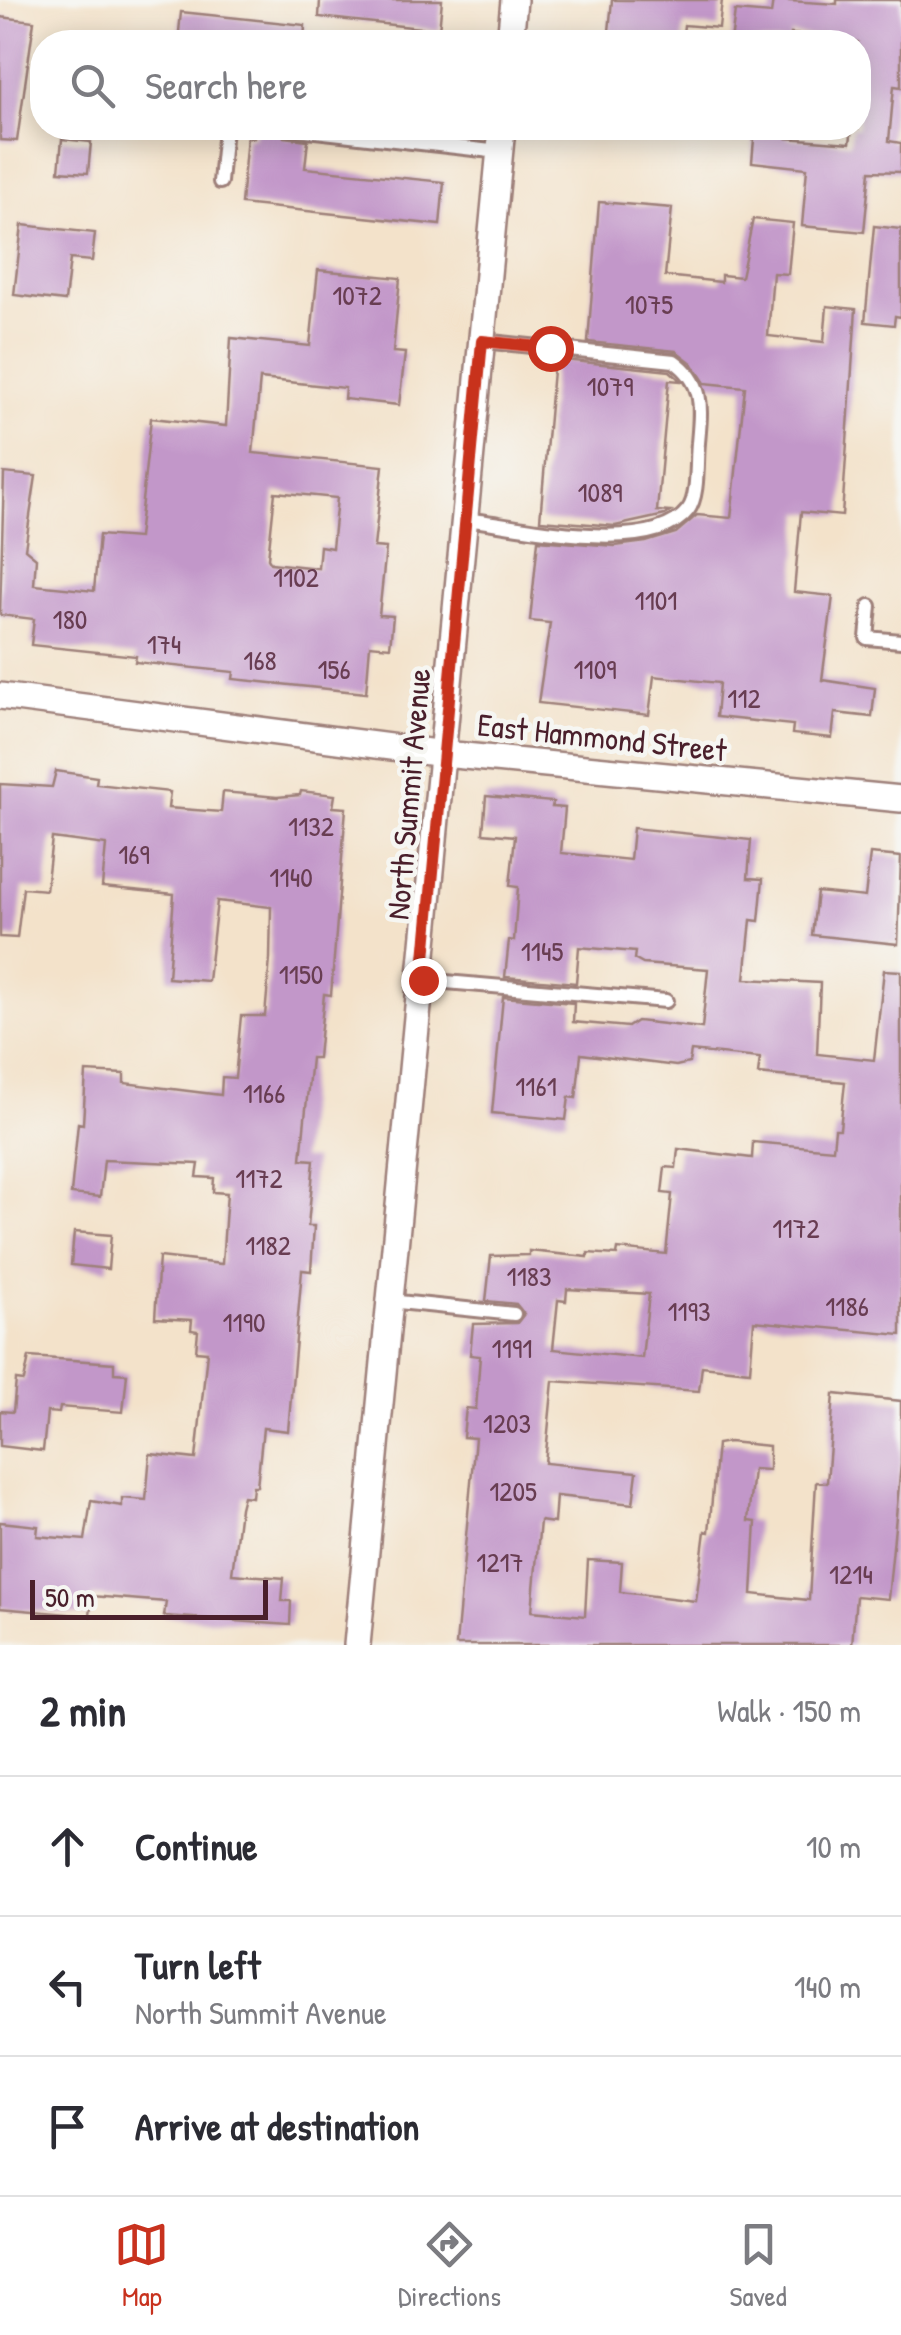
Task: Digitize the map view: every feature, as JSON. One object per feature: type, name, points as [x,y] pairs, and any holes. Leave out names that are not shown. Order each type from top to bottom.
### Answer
[{"type":"street","points":[[511,30],[514,0]]},
{"type":"street","name":"North Summit Avenue","points":[[358,1645],[501,140]]},
{"type":"street","name":"East Hammond Street","points":[[0,696],[444,754],[901,798]]},
{"type":"lane","points":[[220,182],[224,140]]},
{"type":"lane","points":[[465,519],[610,536],[650,534],[676,523],[691,507],[702,404],[697,384],[674,361],[482,341]]},
{"type":"lane","points":[[870,606],[868,638],[901,642]]},
{"type":"lane","points":[[423,980],[666,1001]]},
{"type":"lane","points":[[389,1301],[514,1314]]},
{"type":"building","points":[[320,0],[442,0],[439,30],[319,17]]},
{"type":"building","points":[[612,0],[722,0],[719,28],[684,25],[683,30],[609,30]]},
{"type":"building","points":[[773,0],[837,4],[837,0],[901,0],[901,87],[894,86],[889,141],[901,143],[901,172],[870,171],[864,232],[802,226],[807,168],[752,162],[754,140],[871,140],[871,30],[733,30],[735,11],[771,14]]},
{"type":"building","points":[[181,12],[305,25],[305,30],[179,30]]},
{"type":"building","points":[[0,17],[34,21],[17,141],[0,140]]},
{"type":"building","points":[[62,140],[91,142],[88,173],[59,171]]},
{"type":"building","points":[[247,140],[308,140],[305,168],[444,182],[440,225],[241,204]]},
{"type":"building","points":[[599,202],[672,208],[665,276],[721,282],[721,275],[741,277],[753,219],[793,223],[788,274],[773,273],[768,336],[824,342],[827,306],[856,309],[842,516],[801,512],[794,592],[833,596],[822,680],[875,688],[872,717],[835,713],[832,738],[792,734],[793,725],[716,717],[719,683],[654,676],[649,715],[538,703],[550,623],[530,621],[538,540],[615,546],[676,533],[697,515],[731,518],[745,387],[705,383],[692,363],[676,351],[588,342]]},
{"type":"building","points":[[22,225],[95,233],[92,261],[70,259],[65,301],[14,295]]},
{"type":"building","points":[[874,226],[901,229],[901,317],[895,316],[894,325],[865,322]]},
{"type":"building","points":[[318,270],[400,278],[393,352],[405,353],[399,405],[344,399],[345,388],[260,379],[253,453],[383,466],[374,547],[386,548],[379,615],[393,616],[390,647],[370,645],[366,693],[233,679],[234,672],[135,662],[136,656],[31,645],[34,619],[0,615],[4,473],[36,476],[25,549],[36,558],[34,585],[94,591],[99,535],[138,538],[151,418],[226,426],[231,338],[310,346]],"holes":[[[275,492],[337,498],[332,548],[320,546],[318,568],[271,563],[268,558]]]},
{"type":"building","points":[[554,359],[670,371],[681,381],[669,380],[657,511],[670,512],[615,526],[540,520]]},
{"type":"building","points":[[56,771],[97,777],[96,784],[170,792],[168,808],[221,812],[223,792],[277,797],[300,795],[301,791],[335,795],[333,807],[346,808],[331,995],[324,994],[318,1058],[311,1058],[301,1159],[314,1160],[308,1226],[314,1226],[311,1271],[302,1270],[288,1431],[263,1428],[257,1486],[253,1486],[252,1497],[243,1496],[232,1574],[284,1578],[282,1601],[291,1601],[290,1625],[164,1616],[166,1602],[92,1596],[90,1616],[0,1608],[0,1522],[38,1526],[37,1536],[85,1540],[91,1501],[122,1506],[122,1498],[146,1500],[150,1454],[196,1459],[207,1352],[196,1351],[198,1331],[191,1330],[192,1320],[155,1318],[159,1257],[222,1264],[227,1193],[213,1192],[214,1178],[197,1177],[199,1164],[104,1160],[100,1197],[71,1194],[78,1123],[83,1124],[86,1072],[124,1074],[124,1083],[221,1095],[222,1077],[235,1078],[241,1016],[265,1016],[270,959],[271,907],[217,901],[208,981],[168,978],[174,894],[102,887],[106,845],[52,838],[46,890],[23,888],[17,938],[0,937],[0,784],[52,787]]},
{"type":"building","points":[[486,796],[553,802],[552,807],[565,808],[561,853],[630,860],[633,828],[751,840],[748,878],[763,879],[759,921],[751,920],[745,979],[820,983],[817,1054],[874,1060],[884,970],[901,971],[901,1335],[754,1321],[750,1371],[702,1366],[699,1391],[553,1381],[545,1463],[637,1472],[633,1504],[556,1496],[554,1523],[540,1521],[532,1611],[585,1616],[588,1560],[622,1562],[620,1592],[696,1601],[705,1531],[709,1532],[717,1444],[729,1442],[769,1446],[769,1470],[753,1469],[748,1521],[756,1522],[752,1594],[809,1600],[816,1482],[827,1483],[834,1394],[901,1401],[901,1464],[888,1599],[856,1596],[852,1645],[456,1645],[475,1438],[463,1437],[466,1408],[476,1409],[480,1356],[470,1355],[473,1324],[517,1323],[524,1314],[516,1304],[486,1301],[491,1256],[529,1255],[529,1251],[588,1257],[588,1253],[617,1255],[618,1249],[666,1254],[672,1194],[662,1193],[665,1167],[676,1168],[678,1149],[752,1158],[753,1142],[833,1149],[835,1129],[840,1129],[845,1082],[758,1074],[760,1058],[691,1051],[689,1063],[676,1066],[581,1054],[576,1098],[569,1097],[566,1120],[492,1113],[503,997],[574,1003],[573,1022],[628,1027],[637,1021],[702,1028],[708,969],[643,964],[634,959],[635,952],[579,947],[576,983],[505,977],[509,940],[514,941],[518,887],[510,886],[515,836],[483,833]],"holes":[[[567,1289],[649,1294],[642,1358],[553,1349],[558,1300],[566,1301]]]},
{"type":"building","points":[[870,854],[901,857],[898,944],[812,935],[817,892],[865,897]]},
{"type":"building","points":[[74,1232],[111,1235],[108,1269],[71,1265]]},
{"type":"building","points":[[29,1357],[114,1363],[114,1373],[127,1374],[123,1412],[60,1407],[59,1413],[47,1412],[43,1451],[0,1446],[0,1411],[13,1412],[16,1380],[24,1381]]},
{"type":"route","points":[[423,980],[482,341],[550,348]]}]
